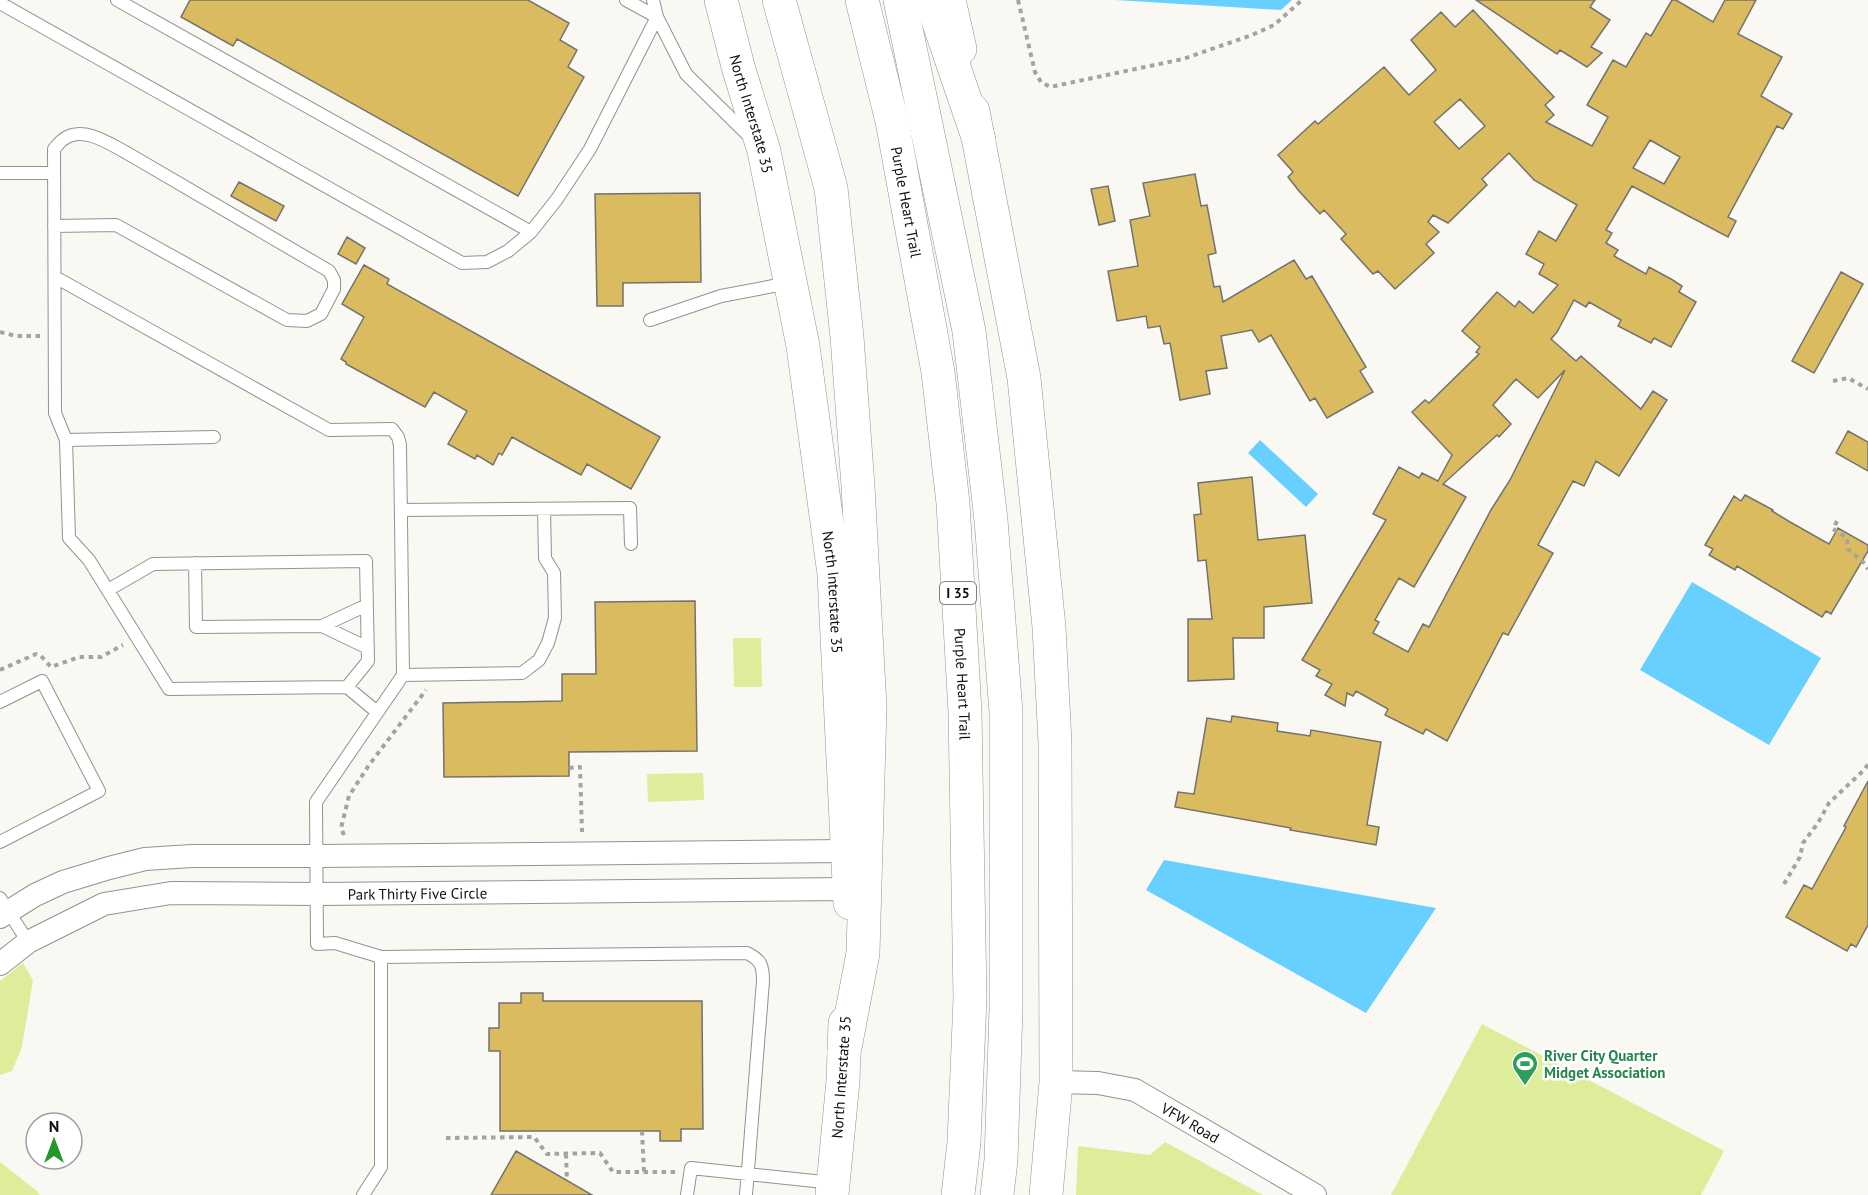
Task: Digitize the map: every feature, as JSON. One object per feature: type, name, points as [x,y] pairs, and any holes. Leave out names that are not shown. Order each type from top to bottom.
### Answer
[{"type":"main road","name":"North Interstate 35","points":[[721,0],[739,70],[764,151],[804,346],[834,574],[851,889],[843,1080],[832,1189]]},
{"type":"main road","points":[[779,0],[831,188],[847,337],[858,497],[870,707],[863,952],[844,1053]]},
{"type":"main road","name":"Purple Heart Trail","points":[[862,0],[892,121],[932,338],[953,503],[964,712],[970,999],[964,1142],[958,1195]]},
{"type":"main road","name":"I 35","points":[[900,0],[969,331],[991,520],[1006,712],[1006,1009],[997,1195]]},
{"type":"main road","points":[[930,0],[979,140]]},
{"type":"main road","points":[[949,0],[979,140],[1024,378],[1049,627],[1055,743],[1056,1082],[1046,1195]]},
{"type":"street","points":[[3,909],[63,882],[145,859],[192,856],[849,851]]},
{"type":"street","name":"Park Thirty Five Circle","points":[[0,964],[28,942],[104,904],[171,893],[317,894],[851,889]]},
{"type":"street","name":"VFW Road","points":[[1056,1082],[1098,1083],[1135,1090],[1315,1195]]},
{"type":"lane","points":[[117,0],[531,232]]},
{"type":"lane","points":[[626,0],[657,17]]},
{"type":"lane","points":[[653,0],[657,17],[686,74],[764,151]]},
{"type":"lane","points":[[0,3],[462,263],[487,262],[508,251],[531,232],[557,199],[590,149],[657,17]]},
{"type":"lane","points":[[54,226],[116,225],[287,320],[307,321],[321,314],[334,289],[334,280],[330,271],[95,137],[79,134],[65,137],[54,149],[54,226],[55,277],[55,413],[66,440],[69,538],[89,560],[169,689],[347,687],[377,712]]},
{"type":"lane","points":[[0,174],[54,173]]},
{"type":"lane","points":[[55,277],[329,430],[392,429],[398,437],[400,445],[403,675],[316,802],[317,944],[335,943],[381,957],[747,952],[757,958],[763,969],[763,981],[746,1195]]},
{"type":"lane","points":[[650,320],[721,296],[791,283]]},
{"type":"lane","points":[[66,440],[214,437]]},
{"type":"lane","points":[[403,675],[522,673],[538,660],[548,643],[555,618],[554,573],[545,558],[544,508]]},
{"type":"lane","points":[[401,510],[630,508],[631,544]]},
{"type":"lane","points":[[108,590],[153,564],[366,561],[368,661],[347,687]]},
{"type":"lane","points":[[195,563],[196,627],[322,626],[367,605]]},
{"type":"lane","points":[[322,626],[368,648]]},
{"type":"lane","points":[[0,702],[42,681],[99,791],[0,842]]},
{"type":"lane","points":[[3,909],[28,942]]},
{"type":"lane","points":[[363,1195],[381,1167],[381,957]]},
{"type":"lane","points":[[687,1195],[691,1168],[748,1174],[832,1189]]},
{"type":"path","points":[[1018,0],[1035,72],[1041,82],[1050,87],[1192,56],[1274,25],[1302,0]]},
{"type":"path","points":[[0,332],[16,336],[55,336]]},
{"type":"path","points":[[1833,381],[1848,378],[1868,389]]},
{"type":"path","points":[[1837,521],[1833,529],[1847,538],[1848,549],[1868,569]]},
{"type":"path","points":[[0,670],[36,654],[51,667],[79,657],[101,657],[137,638]]},
{"type":"path","points":[[346,838],[340,828],[349,796],[369,765],[428,687]]},
{"type":"path","points":[[1784,884],[1800,857],[1803,843],[1829,803],[1868,764]]},
{"type":"path","points":[[569,768],[580,767],[582,833]]},
{"type":"path","points":[[642,1131],[644,1172]]},
{"type":"path","points":[[446,1138],[534,1137],[548,1154],[600,1153],[613,1172],[691,1172]]},
{"type":"path","points":[[566,1154],[567,1181]]},
{"type":"green space","points":[[733,638],[761,638],[762,687],[734,687]]},
{"type":"green space","points":[[703,773],[704,800],[648,802],[647,774]]},
{"type":"green space","points":[[23,963],[33,980],[22,1047],[12,1071],[0,1075],[0,981]]},
{"type":"green space","name":"River City Quarter Midget Association","points":[[1482,1024],[1724,1151],[1701,1195],[1391,1195]]},
{"type":"green space","points":[[1165,1142],[1263,1195],[1076,1195],[1078,1146],[1150,1155]]},
{"type":"green space","points":[[0,1162],[37,1191],[40,1195],[0,1195]]},
{"type":"water","points":[[1115,0],[1292,0],[1281,10]]},
{"type":"water","points":[[1260,440],[1318,494],[1306,507],[1248,453]]},
{"type":"water","points":[[1692,582],[1821,658],[1769,745],[1640,670]]},
{"type":"water","points":[[1164,860],[1436,908],[1366,1013],[1146,890]]},
{"type":"building","points":[[190,0],[528,0],[569,23],[560,40],[577,50],[568,67],[584,77],[518,196],[237,39],[233,46],[181,17]]},
{"type":"building","points":[[1476,0],[1595,0],[1590,7],[1610,20],[1591,47],[1602,53],[1587,67],[1560,50],[1557,54]]},
{"type":"building","points":[[1672,0],[1676,0],[1713,22],[1725,0],[1756,0],[1738,34],[1782,57],[1761,96],[1792,114],[1783,129],[1777,126],[1728,217],[1736,221],[1728,237],[1632,186],[1606,230],[1612,233],[1606,243],[1618,250],[1614,256],[1646,274],[1649,267],[1671,279],[1682,286],[1679,292],[1696,302],[1671,347],[1654,338],[1651,343],[1618,326],[1621,320],[1589,302],[1586,307],[1574,300],[1551,339],[1576,361],[1581,356],[1641,409],[1653,391],[1667,400],[1619,476],[1596,461],[1584,486],[1573,481],[1538,545],[1553,553],[1508,635],[1503,633],[1447,741],[1426,729],[1423,734],[1385,715],[1388,709],[1356,691],[1353,696],[1347,693],[1345,706],[1325,695],[1332,684],[1316,676],[1320,670],[1302,660],[1386,520],[1373,514],[1399,467],[1419,478],[1422,473],[1438,481],[1452,455],[1412,412],[1425,400],[1429,403],[1479,354],[1476,352],[1480,347],[1462,331],[1497,292],[1515,307],[1519,301],[1533,313],[1558,285],[1539,274],[1544,264],[1526,254],[1539,231],[1556,241],[1577,205],[1534,180],[1509,153],[1482,179],[1487,185],[1448,223],[1433,215],[1428,222],[1439,232],[1426,244],[1434,253],[1395,289],[1378,271],[1373,274],[1341,239],[1346,234],[1324,210],[1320,214],[1299,191],[1288,177],[1293,172],[1278,155],[1315,121],[1318,124],[1384,67],[1409,95],[1436,70],[1411,40],[1441,12],[1455,27],[1473,10],[1554,97],[1545,105],[1554,115],[1546,122],[1592,146],[1608,117],[1587,105],[1613,60],[1626,67],[1646,33],[1651,36]],"holes":[[[1460,99],[1485,126],[1459,149],[1434,122]],[[1650,140],[1680,157],[1664,184],[1633,168]],[[1565,370],[1510,480],[1491,510],[1429,627],[1423,624],[1408,652],[1373,633],[1379,622],[1375,620],[1399,578],[1414,587],[1466,497],[1443,484],[1497,435],[1499,437],[1511,424],[1493,405],[1516,379],[1538,398]]]},
{"type":"building","points":[[1195,174],[1201,206],[1207,205],[1216,253],[1208,255],[1214,287],[1220,286],[1223,302],[1294,260],[1306,279],[1312,276],[1366,367],[1360,371],[1373,392],[1327,418],[1315,398],[1310,401],[1271,335],[1259,342],[1252,330],[1221,336],[1227,368],[1206,371],[1210,394],[1180,400],[1170,343],[1164,344],[1160,326],[1148,328],[1146,316],[1117,321],[1108,271],[1138,266],[1130,220],[1150,216],[1143,183]]},
{"type":"building","points":[[239,182],[284,206],[276,221],[231,196]]},
{"type":"building","points":[[1108,186],[1115,221],[1099,225],[1091,189]]},
{"type":"building","points":[[700,193],[701,282],[623,283],[623,306],[597,306],[595,194]]},
{"type":"building","points":[[347,237],[365,248],[356,264],[338,254]]},
{"type":"building","points":[[364,265],[389,279],[387,284],[660,437],[631,489],[587,464],[581,475],[512,437],[502,455],[499,453],[493,465],[477,455],[475,459],[448,444],[467,411],[434,392],[425,407],[346,364],[341,359],[364,317],[342,304]]},
{"type":"building","points":[[1841,272],[1863,284],[1814,373],[1792,361]]},
{"type":"building","points":[[1848,431],[1868,442],[1868,471],[1836,453]]},
{"type":"building","points":[[1252,477],[1258,540],[1305,535],[1312,603],[1264,607],[1264,638],[1233,638],[1234,679],[1188,681],[1188,619],[1212,619],[1206,560],[1198,561],[1194,515],[1201,514],[1198,483]]},
{"type":"building","points":[[1745,495],[1829,544],[1838,528],[1868,545],[1868,551],[1831,614],[1826,611],[1822,617],[1737,566],[1735,570],[1709,555],[1713,549],[1705,545],[1734,496],[1741,501]]},
{"type":"building","points":[[695,601],[697,751],[569,752],[569,776],[444,777],[443,703],[562,701],[562,674],[596,674],[595,602]]},
{"type":"building","points":[[1232,716],[1278,723],[1277,731],[1310,736],[1311,730],[1381,742],[1367,825],[1379,827],[1376,845],[1175,807],[1178,792],[1194,794],[1207,718],[1231,722]]},
{"type":"building","points":[[1868,781],[1868,925],[1856,947],[1851,944],[1847,951],[1786,917],[1804,885],[1812,889]]},
{"type":"building","points":[[521,993],[543,993],[543,1001],[702,1001],[703,1129],[681,1129],[681,1141],[660,1141],[660,1131],[500,1131],[500,1051],[489,1051],[489,1028],[499,1028],[499,1003],[521,1003]]},
{"type":"building","points":[[516,1151],[592,1195],[491,1195]]},
{"type":"place","name":"River City Quarter Midget Association","points":[[1525,1087]]}]
